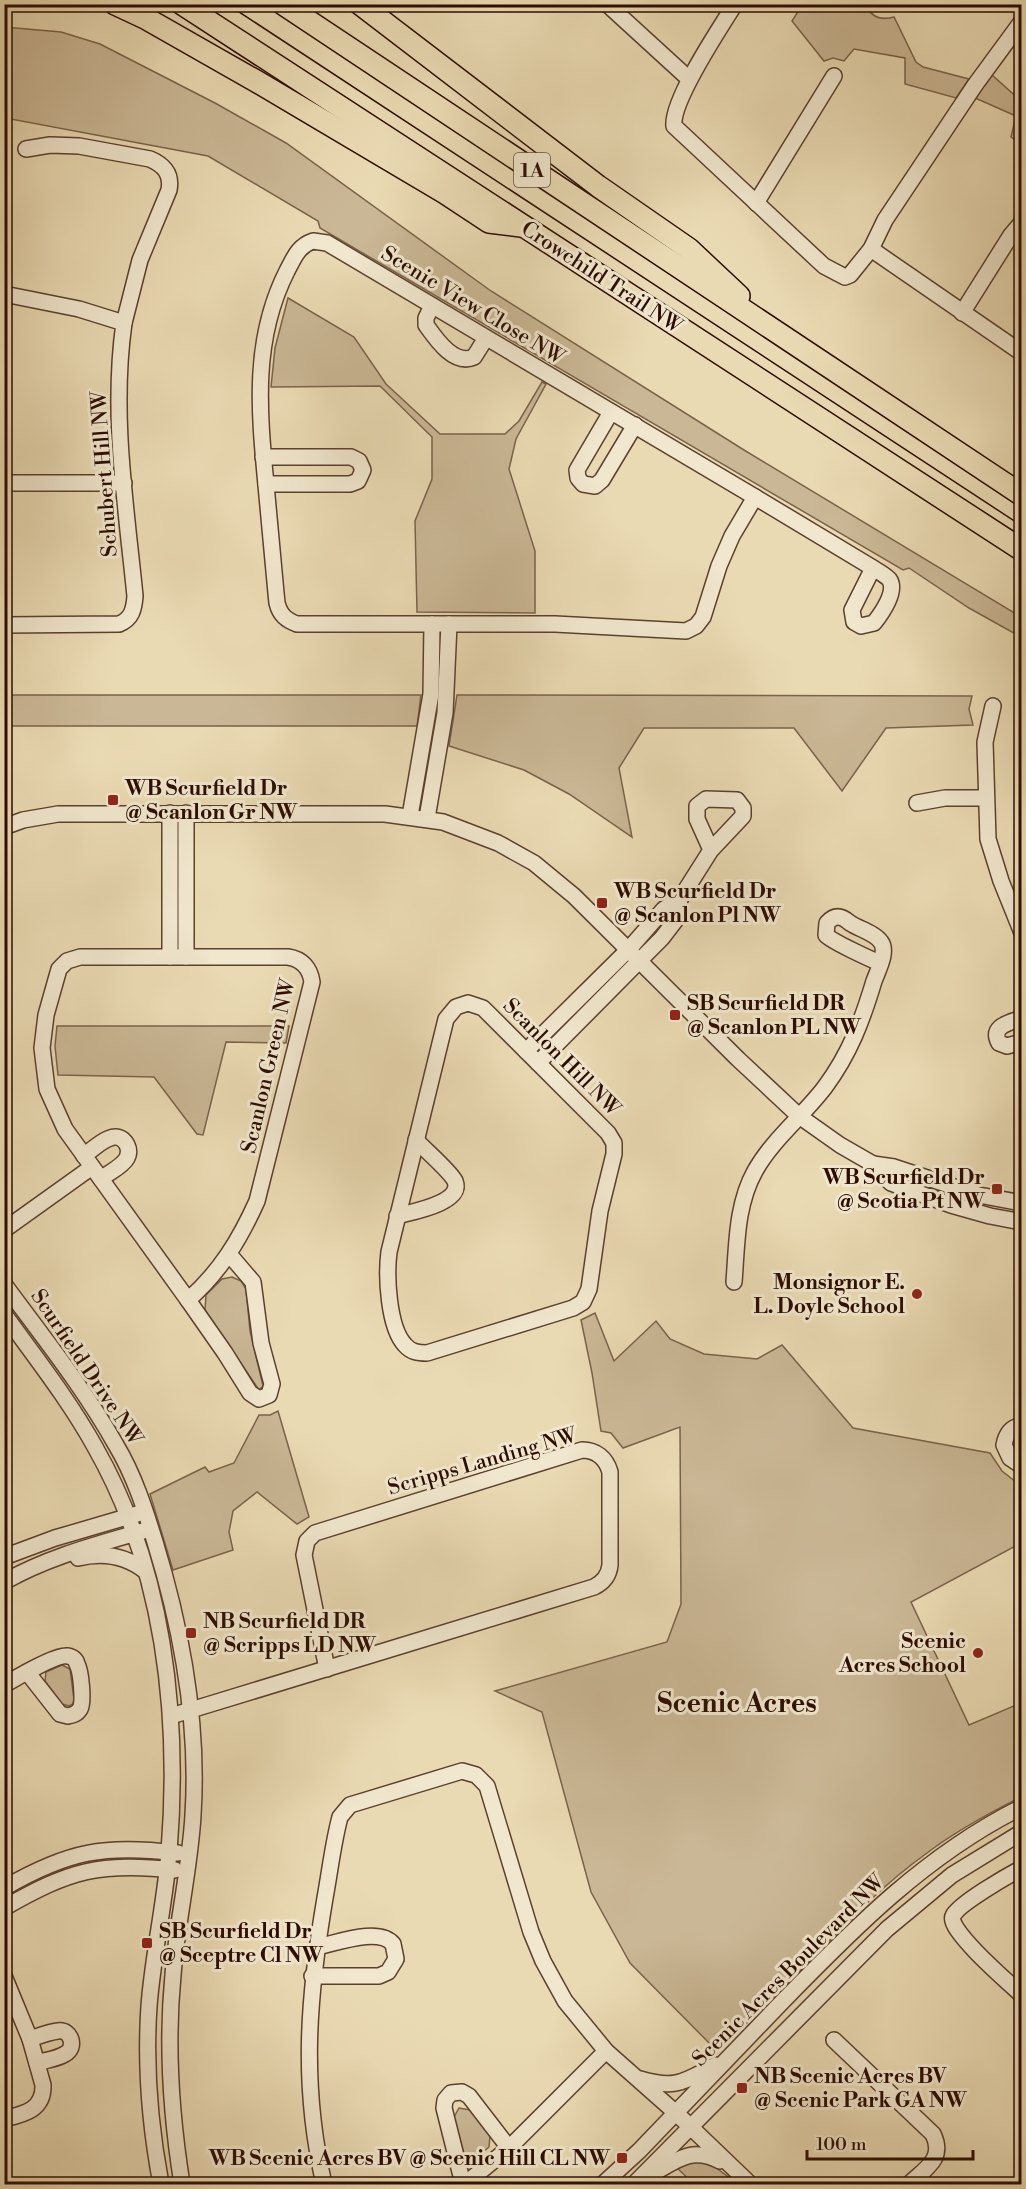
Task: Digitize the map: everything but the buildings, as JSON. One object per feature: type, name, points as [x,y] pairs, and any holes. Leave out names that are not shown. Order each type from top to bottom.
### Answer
[{"type":"highway","points":[[115,4],[147,19],[256,81],[445,193],[489,222],[525,226]]},
{"type":"highway","name":"Crowchild Trail NW","points":[[182,4],[1022,550]]},
{"type":"highway","name":"1A","points":[[283,4],[1022,495]]},
{"type":"highway","points":[[360,4],[598,186],[690,249],[781,336]]},
{"type":"street","points":[[607,4],[689,79]]},
{"type":"street","points":[[735,4],[689,79],[675,114],[674,126],[824,266],[845,277],[871,249],[892,210],[975,85],[1021,23]]},
{"type":"street","points":[[756,203],[834,76]]},
{"type":"street","name":"Schubert Hill NW","points":[[4,625],[116,624],[129,618],[133,608],[135,596],[118,412],[120,352],[124,323],[140,260],[169,190],[169,177],[164,168],[159,162],[150,159],[79,146],[57,145],[26,149]]},
{"type":"street","points":[[962,313],[1011,235],[1022,222]]},
{"type":"street","name":"Scenic View Close NW","points":[[313,241],[327,243],[432,306],[755,497],[732,537],[719,566],[703,616],[696,626],[681,632],[593,625],[297,624],[283,617],[277,603],[259,397],[260,365],[264,341],[281,284],[302,246],[313,241]]},
{"type":"street","points":[[871,249],[1022,353]]},
{"type":"street","points":[[4,294],[79,309],[124,323]]},
{"type":"street","points":[[432,306],[426,318],[426,325],[454,357],[462,360],[470,358],[476,354],[486,338]]},
{"type":"street","points":[[611,411],[579,466],[578,478],[583,484],[595,486],[602,480],[635,425]]},
{"type":"street","points":[[263,457],[351,457],[359,461],[363,470],[361,478],[351,484],[266,484]]},
{"type":"street","points":[[4,483],[124,483]]},
{"type":"street","points":[[755,497],[873,568]]},
{"type":"street","points":[[410,816],[431,694],[432,624]]},
{"type":"street","points":[[427,818],[445,713],[448,624]]},
{"type":"street","points":[[993,706],[985,742],[988,839],[1001,881],[1020,924]]},
{"type":"street","points":[[917,803],[945,798],[985,798]]},
{"type":"street","points":[[170,813],[170,957]]},
{"type":"street","points":[[186,813],[186,957]]},
{"type":"street","points":[[4,827],[22,820],[58,814],[385,814],[427,818],[481,835],[534,863],[574,896],[738,1059],[799,1116],[840,1145],[873,1164],[891,1183],[980,1214],[1022,1222]]},
{"type":"street","points":[[538,1063],[662,938],[675,921],[680,899],[711,850]]},
{"type":"street","points":[[526,1051],[629,949],[664,909],[680,899]]},
{"type":"street","name":"Scanlon Green NW","points":[[188,1300],[229,1254],[257,1201],[312,982],[310,971],[302,962],[293,957],[80,957],[67,961],[59,969],[44,1030],[42,1048],[44,1075],[52,1103],[92,1167],[188,1300],[252,1396],[263,1399],[269,1395],[272,1384],[261,1343],[255,1292],[249,1276],[229,1254]]},
{"type":"street","points":[[734,1282],[739,1221],[744,1195],[754,1172],[768,1151],[823,1089],[851,1048],[880,963]]},
{"type":"street","name":"Scanlon Hill NW","points":[[468,1004],[483,1008],[538,1063],[608,1133],[614,1143],[614,1154],[600,1211],[589,1289],[583,1302],[573,1308],[427,1353],[412,1351],[399,1336],[390,1306],[387,1286],[389,1252],[446,1019],[456,1007],[468,1004]]},
{"type":"street","points":[[1022,1018],[1003,1025],[996,1035],[1003,1045],[1011,1046],[1022,1042]]},
{"type":"street","points":[[397,1216],[448,1200],[455,1194],[454,1180],[416,1140]]},
{"type":"street","points":[[873,1164],[894,1167],[979,1195],[1022,1203]]},
{"type":"street","points":[[4,1230],[92,1167]]},
{"type":"street","name":"Scurfield Drive NW","points":[[4,1284],[100,1418],[126,1463],[152,1529],[181,1642],[191,1710],[194,1777],[190,1854],[176,1945],[170,2018],[170,2096],[182,2184]]},
{"type":"street","name":"Scurfield Drive NW","points":[[4,1314],[58,1389],[95,1447],[134,1534],[146,1571],[162,1642],[171,1716],[173,1776],[169,1852],[156,1940],[148,2036],[154,2146],[160,2184]]},
{"type":"street","points":[[1022,1425],[1009,1432],[1004,1444],[1010,1458],[1022,1466]]},
{"type":"street","name":"Scripps Landing NW","points":[[171,1716],[327,1669],[600,1584],[607,1576],[610,1564],[610,1472],[606,1462],[594,1452],[582,1450],[315,1533],[307,1541],[304,1556],[327,1669]]},
{"type":"street","points":[[4,1557],[55,1538],[146,1512]]},
{"type":"street","points":[[4,1582],[31,1567],[62,1555],[152,1529]]},
{"type":"street","points":[[31,1567],[88,1555],[107,1555],[123,1557],[146,1571]]},
{"type":"street","points":[[4,1685],[27,1672]]},
{"type":"street","points":[[324,2184],[314,2129],[309,2073],[309,2025],[312,1976],[338,1822],[342,1812],[351,1805],[458,1772],[472,1773],[487,1786],[531,1932],[565,2001],[606,2051],[676,2113],[750,2184]]},
{"type":"street","name":"Scenic Acres Boulevard NW","points":[[603,2184],[676,2113],[847,1935],[890,1896],[958,1844],[1022,1807]]},
{"type":"street","name":"Scenic Acres Boulevard NW","points":[[634,2184],[887,1929],[952,1875],[1022,1832]]},
{"type":"street","points":[[4,1888],[46,1865],[65,1858],[109,1849],[132,1848],[190,1854]]},
{"type":"street","points":[[65,1858],[70,1875]]},
{"type":"street","points":[[4,1908],[70,1875],[119,1866],[188,1872]]},
{"type":"street","points":[[1022,1868],[964,1905],[953,1914],[952,1920],[963,1938],[1022,1995]]},
{"type":"street","points":[[312,1976],[379,1976],[392,1968],[396,1959],[393,1944],[381,1936],[317,1947]]},
{"type":"street","points":[[4,1976],[30,2039],[43,2085],[41,2100],[31,2111],[4,2119]]},
{"type":"street","points":[[30,2039],[59,2030],[71,2039],[71,2048],[66,2054],[37,2063]]},
{"type":"street","points":[[834,2040],[933,2134],[938,2151],[936,2158],[909,2184]]},
{"type":"street","points":[[509,2148],[469,2096],[458,2091],[451,2093],[445,2100],[444,2108],[464,2184],[509,2148],[606,2051]]},
{"type":"street","points":[[634,2078],[660,2085],[678,2083],[727,2059]]},
{"type":"street","points":[[634,2184],[690,2154],[709,2155],[731,2166]]},
{"type":"shaded area","points":[[793,5],[845,5],[868,9],[879,18],[894,17],[916,62],[923,67],[969,79],[956,98],[905,84],[905,58],[854,49],[844,61],[833,58],[824,61],[792,21],[801,7]]},
{"type":"shaded area","points":[[4,27],[61,32],[100,44],[215,103],[286,143],[491,291],[744,450],[1021,617],[1021,637],[969,608],[909,568],[903,570],[320,228],[318,221],[208,156],[5,118]]},
{"type":"shaded area","points":[[992,75],[1021,101],[1021,144],[1011,137],[1016,116],[975,98]]},
{"type":"shaded area","points":[[288,298],[354,337],[386,384],[440,434],[505,434],[519,421],[542,382],[546,384],[516,439],[509,469],[535,551],[535,613],[417,612],[415,521],[432,479],[432,437],[380,386],[271,387],[275,348]]},
{"type":"shaded area","points":[[5,695],[421,695],[417,726],[5,726]]},
{"type":"shaded area","points":[[457,695],[972,696],[969,709],[973,725],[886,728],[842,791],[794,728],[644,728],[619,768],[632,837],[569,794],[524,770],[449,746]]},
{"type":"shaded area","points":[[57,1026],[289,1026],[286,1043],[226,1042],[203,1135],[197,1134],[154,1077],[58,1075],[55,1046]]},
{"type":"shaded area","points":[[232,1277],[241,1281],[246,1289],[250,1331],[263,1386],[259,1390],[205,1310],[206,1295],[222,1279]]},
{"type":"shaded area","points":[[595,1313],[614,1361],[656,1321],[670,1339],[704,1354],[757,1359],[782,1345],[853,1428],[990,1453],[1002,1471],[1021,1486],[1021,1543],[911,1602],[969,1725],[1021,1703],[1021,1797],[961,1830],[905,1869],[865,1905],[764,2007],[716,2050],[630,1963],[591,1892],[542,1712],[495,1691],[667,1642],[681,1604],[680,1427],[623,1448],[611,1433],[601,1431],[581,1320]]},
{"type":"shaded area","points":[[278,1411],[309,1517],[297,1524],[257,1492],[233,1511],[229,1532],[233,1550],[173,1570],[150,1494],[205,1467],[209,1472],[234,1463],[259,1415],[270,1415]]},
{"type":"shaded area","points":[[62,1665],[70,1669],[74,1699],[73,1704],[69,1706],[62,1704],[45,1681],[46,1672]]},
{"type":"shaded area","points":[[459,2108],[470,2110],[490,2136],[489,2147],[477,2156],[471,2157],[464,2154],[454,2117]]},
{"type":"shaded area","points":[[689,2161],[708,2162],[738,2184],[694,2184],[677,2168]]},
{"type":"tram line","points":[[227,4],[1022,526]]},
{"type":"place","name":"WB Scurfield Dr @ Scanlon Gr NW","points":[[113,800]]},
{"type":"place","name":"WB Scurfield Dr @ Scanlon Pl NW","points":[[602,903]]},
{"type":"place","name":"SB Scurfield DR @ Scanlon PL NW","points":[[675,1015]]},
{"type":"place","name":"WB Scurfield Dr @ Scotia Pt NW","points":[[997,1189]]},
{"type":"place","name":"Monsignor E. L. Doyle School","points":[[917,1294]]},
{"type":"place","name":"NB Scurfield DR @ Scripps LD NW","points":[[191,1633]]},
{"type":"place","name":"Scenic Acres School","points":[[978,1653]]},
{"type":"place","name":"SB Scurfield Dr @ Sceptre Cl NW","points":[[147,1943]]},
{"type":"place","name":"NB Scenic Acres BV @ Scenic Park GA NW","points":[[742,2088]]},
{"type":"place","name":"WB Scenic Acres BV @ Scenic Hill CL NW","points":[[622,2158]]},
{"type":"district","name":"Scenic Acres","points":[[737,1703]]}]
